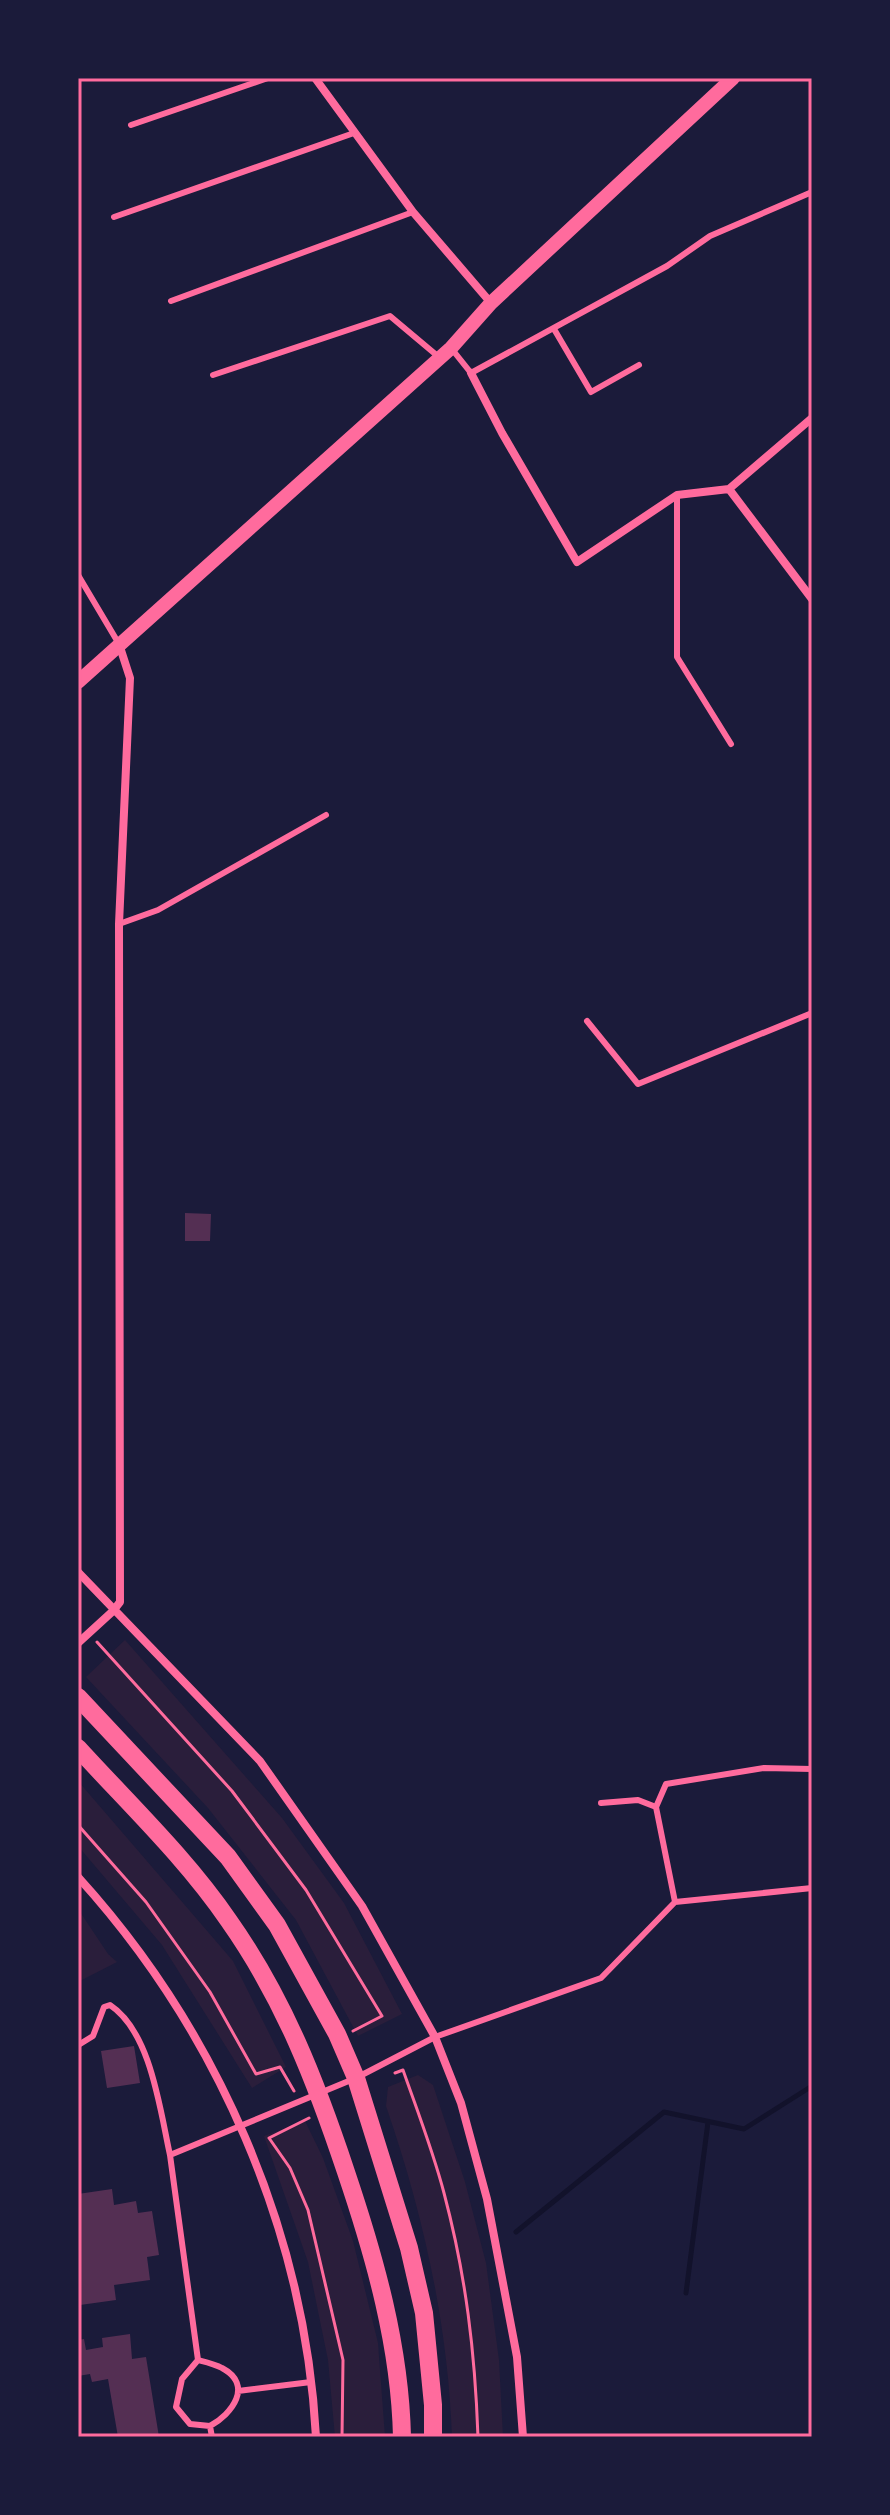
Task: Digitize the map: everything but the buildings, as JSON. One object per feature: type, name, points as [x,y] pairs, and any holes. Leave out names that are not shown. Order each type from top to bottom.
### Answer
[{"type":"main road","points":[[78,1697],[228,1857],[277,1925],[337,2034],[356,2078],[391,2184],[424,2313],[433,2437]]},
{"type":"main road","points":[[78,1748],[180,1858],[229,1920],[292,2028],[321,2093],[372,2247],[401,2395],[402,2437]]},
{"type":"street","points":[[315,78],[413,212],[491,303]]},
{"type":"street","points":[[78,682],[445,353],[491,303],[733,78]]},
{"type":"street","points":[[471,373],[577,562],[677,495],[729,489],[812,418]]},
{"type":"street","points":[[729,489],[812,599]]},
{"type":"street","points":[[78,1643],[120,1602],[119,924],[130,678],[119,644]]},
{"type":"street","points":[[78,1572],[260,1761],[362,1906],[435,2037],[461,2103],[487,2199],[517,2357],[523,2437]]},
{"type":"street","points":[[78,1877],[113,1915],[170,2000],[215,2073],[241,2125],[265,2183],[304,2325],[316,2437]]},
{"type":"lane","points":[[131,125],[268,78]]},
{"type":"lane","points":[[114,217],[354,133]]},
{"type":"lane","points":[[213,375],[390,316],[471,373],[667,266],[710,236],[812,192]]},
{"type":"lane","points":[[171,301],[413,212]]},
{"type":"lane","points":[[554,329],[591,392],[639,365]]},
{"type":"lane","points":[[677,495],[677,657],[731,744]]},
{"type":"lane","points":[[78,575],[119,644]]},
{"type":"lane","points":[[119,924],[158,910],[326,815]]},
{"type":"lane","points":[[587,1021],[638,1084],[812,1013]]},
{"type":"lane","points":[[675,1902],[656,1807],[666,1784],[764,1768],[812,1769]]},
{"type":"lane","points":[[601,1803],[638,1800],[656,1807]]},
{"type":"lane","points":[[170,2155],[356,2078],[435,2037],[601,1978],[675,1902],[812,1888]]},
{"type":"lane","points":[[80,2044],[93,2036],[104,2007],[110,2005],[122,2013],[150,2063],[170,2155],[198,2360],[182,2379],[176,2407],[190,2424],[210,2426],[224,2418],[236,2404],[238,2391],[233,2376],[224,2368],[198,2360]]},
{"type":"lane","points":[[238,2391],[311,2382]]},
{"type":"lane","points":[[210,2426],[212,2437]]},
{"type":"path","points":[[110,1657],[232,1791],[306,1890],[382,2016],[348,2033]]},
{"type":"path","points":[[78,1825],[146,1902],[210,1992],[256,2074],[280,2067]]},
{"type":"path","points":[[394,2074],[403,2070],[447,2206],[465,2281],[476,2360],[478,2437]]},
{"type":"path","points":[[309,2119],[269,2138],[290,2168],[308,2210],[343,2360],[342,2437]]},
{"type":"shaded area","points":[[125,1640],[282,1818],[344,1903],[402,2014],[358,2036],[296,1920],[208,1808],[86,1677]]},
{"type":"shaded area","points":[[78,1781],[233,1961],[286,2067],[252,2088],[162,1945],[78,1846]]},
{"type":"shaded area","points":[[78,1909],[108,1954],[117,1962],[78,1982]]},
{"type":"shaded area","points":[[418,2075],[433,2085],[465,2182],[486,2263],[499,2360],[503,2437],[452,2437],[445,2353],[431,2269],[411,2187],[386,2106],[388,2087]]},
{"type":"shaded area","points":[[305,2121],[323,2158],[353,2241],[378,2343],[385,2437],[335,2437],[328,2360],[308,2262],[264,2136]]},
{"type":"waterway","points":[[516,2232],[664,2112],[744,2129],[812,2086]]},
{"type":"waterway","points":[[686,2293],[708,2122]]}]
